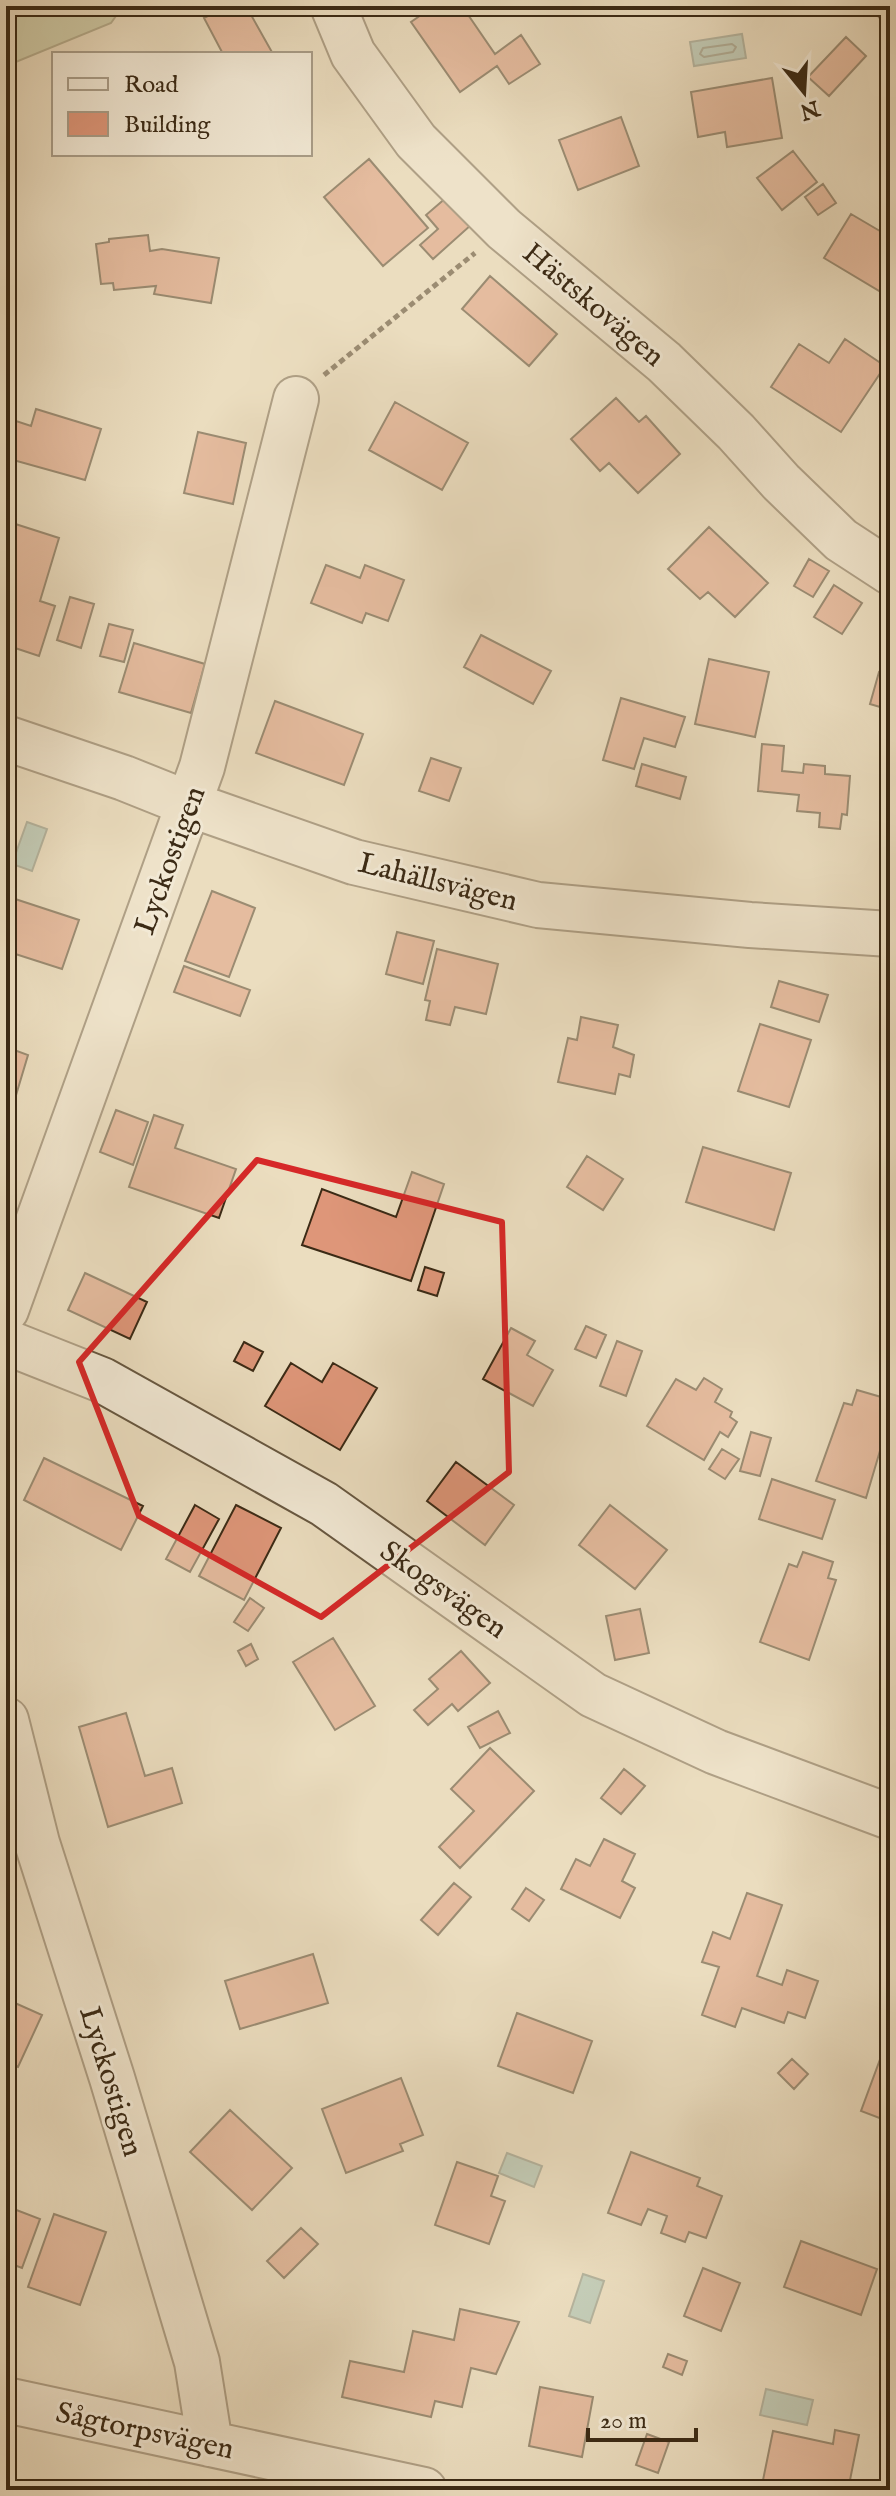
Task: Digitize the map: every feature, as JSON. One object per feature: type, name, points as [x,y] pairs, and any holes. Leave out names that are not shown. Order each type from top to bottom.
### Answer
[{"type":"street","name":"Hästskovägen","points":[[333,6],[353,54],[416,141],[504,229],[664,362],[841,540],[890,572]]},
{"type":"street","name":"Lyckostigen","points":[[6,1310],[202,767],[296,399]]},
{"type":"street","name":"Lahällsvägen","points":[[6,738],[354,862],[538,905],[750,925],[890,934]]},
{"type":"street","name":"Skogsvägen","points":[[6,1342],[102,1380],[324,1504],[593,1695],[716,1752],[890,1817]]},
{"type":"street","name":"Lyckostigen","points":[[6,1720],[37,1843],[112,2078],[197,2362],[210,2444]]},
{"type":"street","name":"Sågtorpsvägen","points":[[6,2400],[424,2490]]},
{"type":"path","points":[[355,351],[504,229]]},
{"type":"highlighted area","points":[[257,1160],[502,1222],[509,1472],[321,1617],[139,1516],[79,1362]]},
{"type":"green space","points":[[6,6],[123,6],[111,23],[6,66]]},
{"type":"water","points":[[742,34],[746,58],[694,66],[690,42]]},
{"type":"water","points":[[27,822],[47,829],[32,871],[12,864]]},
{"type":"water","points":[[507,2153],[542,2166],[534,2187],[499,2173]]},
{"type":"water","points":[[583,2274],[604,2281],[590,2323],[569,2316]]},
{"type":"water","points":[[766,2389],[813,2400],[807,2425],[760,2415]]},
{"type":"building","points":[[226,6],[246,6],[272,52],[222,52],[204,18]]},
{"type":"building","points":[[434,6],[462,6],[495,54],[521,35],[540,64],[509,84],[497,66],[460,92],[411,22]]},
{"type":"building","points":[[890,6],[890,32],[878,16]]},
{"type":"building","points":[[846,37],[866,56],[829,96],[808,77]]},
{"type":"building","points":[[772,78],[782,138],[727,147],[725,132],[698,137],[691,92]]},
{"type":"building","points":[[621,117],[639,166],[578,190],[559,140]]},
{"type":"building","points":[[793,151],[817,182],[782,210],[757,178]]},
{"type":"building","points":[[369,159],[428,228],[383,266],[324,197]]},
{"type":"building","points":[[823,184],[836,203],[818,215],[805,197]]},
{"type":"building","points":[[447,197],[471,225],[433,259],[420,245],[438,229],[426,215]]},
{"type":"building","points":[[851,214],[890,237],[890,288],[886,295],[824,258]]},
{"type":"building","points":[[148,235],[150,251],[162,249],[219,258],[211,303],[154,294],[156,286],[114,290],[113,283],[101,284],[96,244],[109,242],[109,239]]},
{"type":"building","points":[[490,276],[557,334],[529,366],[462,309]]},
{"type":"building","points":[[845,339],[885,366],[841,432],[771,387],[799,344],[829,363]]},
{"type":"building","points":[[616,398],[639,422],[646,416],[680,454],[638,493],[609,463],[600,471],[571,439]]},
{"type":"building","points":[[395,402],[468,443],[442,490],[369,450]]},
{"type":"building","points":[[36,409],[101,429],[85,480],[6,458],[6,443],[13,420],[31,426]]},
{"type":"building","points":[[198,432],[246,443],[233,504],[184,493]]},
{"type":"building","points":[[6,521],[59,538],[40,601],[55,606],[39,656],[6,645]]},
{"type":"building","points":[[709,527],[768,583],[735,617],[708,592],[700,599],[668,569]]},
{"type":"building","points":[[809,559],[829,571],[813,597],[794,586]]},
{"type":"building","points":[[326,565],[360,578],[365,565],[404,580],[388,621],[366,613],[362,623],[311,603]]},
{"type":"building","points":[[834,585],[862,603],[842,634],[814,617]]},
{"type":"building","points":[[70,597],[94,604],[81,648],[57,640]]},
{"type":"building","points":[[109,624],[133,630],[124,662],[100,656]]},
{"type":"building","points":[[481,635],[551,671],[533,704],[464,667]]},
{"type":"building","points":[[134,643],[205,664],[191,713],[119,692]]},
{"type":"building","points":[[709,659],[769,672],[755,737],[695,724]]},
{"type":"building","points":[[879,672],[890,676],[890,710],[870,704]]},
{"type":"building","points":[[621,698],[685,717],[675,747],[644,738],[634,769],[603,760]]},
{"type":"building","points":[[275,701],[363,734],[344,785],[256,753]]},
{"type":"building","points":[[762,744],[784,746],[782,771],[803,773],[804,764],[825,766],[825,774],[850,776],[847,815],[842,814],[840,829],[819,827],[820,813],[797,811],[799,795],[758,791]]},
{"type":"building","points":[[431,758],[461,768],[449,801],[419,791]]},
{"type":"building","points":[[642,764],[686,777],[680,799],[636,786]]},
{"type":"building","points":[[212,891],[255,908],[229,977],[185,961]]},
{"type":"building","points":[[6,896],[79,920],[62,969],[6,951]]},
{"type":"building","points":[[397,932],[434,941],[423,984],[386,974]]},
{"type":"building","points":[[437,949],[498,964],[486,1014],[455,1007],[450,1025],[426,1020],[430,1001],[425,1000]]},
{"type":"building","points":[[184,966],[250,990],[240,1016],[174,992]]},
{"type":"building","points":[[779,981],[828,995],[819,1022],[771,1007]]},
{"type":"building","points":[[581,1017],[618,1025],[613,1047],[634,1055],[630,1077],[619,1074],[615,1094],[558,1082],[568,1038],[577,1040]]},
{"type":"building","points":[[760,1024],[811,1040],[789,1107],[738,1091]]},
{"type":"building","points":[[6,1047],[28,1055],[11,1112],[6,1110]]},
{"type":"building","points":[[116,1110],[148,1122],[133,1165],[100,1152]]},
{"type":"building","points":[[154,1115],[183,1125],[175,1148],[236,1169],[219,1218],[129,1187]]},
{"type":"building","points":[[703,1147],[791,1173],[774,1230],[686,1202]]},
{"type":"building","points":[[587,1156],[623,1179],[603,1210],[567,1187]]},
{"type":"building","points":[[412,1172],[444,1184],[411,1281],[302,1245],[322,1189],[396,1217]]},
{"type":"building","points":[[425,1267],[444,1273],[437,1296],[418,1290]]},
{"type":"building","points":[[85,1273],[147,1302],[130,1339],[68,1310]]},
{"type":"building","points":[[586,1326],[606,1335],[596,1358],[575,1349]]},
{"type":"building","points":[[511,1328],[535,1341],[527,1355],[553,1370],[533,1406],[483,1379]]},
{"type":"building","points":[[617,1341],[642,1351],[626,1396],[600,1386]]},
{"type":"building","points":[[244,1342],[263,1352],[253,1371],[234,1361]]},
{"type":"building","points":[[291,1363],[322,1382],[333,1363],[377,1388],[340,1450],[265,1406]]},
{"type":"building","points":[[704,1378],[722,1389],[715,1402],[732,1412],[730,1417],[737,1422],[728,1437],[720,1432],[704,1460],[647,1426],[676,1379],[696,1390]]},
{"type":"building","points":[[857,1390],[888,1399],[882,1415],[890,1417],[866,1498],[816,1481],[844,1403],[852,1405]]},
{"type":"building","points":[[751,1432],[771,1438],[760,1476],[740,1471]]},
{"type":"building","points":[[722,1449],[739,1459],[725,1479],[709,1469]]},
{"type":"building","points":[[44,1458],[143,1506],[121,1550],[24,1500]]},
{"type":"building","points":[[456,1462],[514,1505],[485,1545],[427,1501]]},
{"type":"building","points":[[772,1479],[835,1500],[822,1539],[759,1519]]},
{"type":"building","points":[[195,1505],[219,1519],[190,1572],[166,1559]]},
{"type":"building","points":[[236,1505],[281,1528],[244,1600],[199,1576]]},
{"type":"building","points":[[610,1505],[667,1550],[635,1589],[579,1545]]},
{"type":"building","points":[[803,1552],[833,1562],[828,1578],[836,1580],[809,1660],[760,1642],[789,1564],[797,1567]]},
{"type":"building","points":[[250,1598],[264,1608],[248,1631],[234,1622]]},
{"type":"building","points":[[640,1609],[649,1653],[615,1660],[606,1616]]},
{"type":"building","points":[[333,1638],[375,1706],[335,1730],[293,1662]]},
{"type":"building","points":[[251,1644],[258,1659],[246,1666],[238,1651]]},
{"type":"building","points":[[461,1651],[490,1683],[458,1711],[452,1704],[428,1725],[414,1710],[438,1689],[429,1679]]},
{"type":"building","points":[[498,1711],[510,1733],[480,1748],[468,1727]]},
{"type":"building","points":[[126,1713],[145,1776],[172,1768],[182,1803],[108,1827],[79,1727]]},
{"type":"building","points":[[490,1748],[534,1791],[460,1868],[439,1847],[474,1811],[451,1789]]},
{"type":"building","points":[[624,1769],[645,1786],[621,1814],[601,1798]]},
{"type":"building","points":[[604,1839],[635,1854],[622,1881],[635,1888],[620,1918],[561,1889],[576,1859],[590,1866]]},
{"type":"building","points":[[454,1883],[471,1897],[438,1935],[421,1920]]},
{"type":"building","points":[[526,1888],[544,1900],[529,1921],[512,1909]]},
{"type":"building","points":[[747,1893],[782,1905],[757,1976],[782,1985],[787,1970],[818,1981],[805,2018],[788,2012],[784,2023],[742,2008],[735,2027],[702,2015],[719,1967],[702,1962],[713,1932],[730,1939]]},
{"type":"building","points":[[313,1954],[328,2003],[240,2029],[225,1981]]},
{"type":"building","points":[[6,1999],[42,2015],[18,2067],[6,2062]]},
{"type":"building","points":[[517,2013],[592,2041],[573,2093],[498,2066]]},
{"type":"building","points":[[882,2054],[890,2057],[890,2122],[861,2111]]},
{"type":"building","points":[[792,2059],[808,2074],[794,2089],[778,2073]]},
{"type":"building","points":[[401,2078],[423,2135],[400,2144],[403,2151],[346,2173],[322,2109]]},
{"type":"building","points":[[230,2110],[292,2168],[252,2210],[190,2152]]},
{"type":"building","points":[[631,2152],[700,2178],[697,2186],[722,2196],[706,2238],[689,2232],[685,2242],[661,2233],[667,2216],[648,2209],[641,2225],[608,2213]]},
{"type":"building","points":[[457,2162],[498,2176],[491,2196],[505,2201],[489,2244],[435,2225]]},
{"type":"building","points":[[6,2206],[40,2219],[22,2268],[6,2262]]},
{"type":"building","points":[[54,2214],[106,2232],[80,2305],[28,2287]]},
{"type":"building","points":[[301,2228],[318,2244],[284,2278],[267,2261]]},
{"type":"building","points":[[801,2241],[877,2269],[861,2315],[784,2287]]},
{"type":"building","points":[[703,2268],[740,2283],[721,2331],[684,2316]]},
{"type":"building","points":[[460,2309],[519,2322],[496,2374],[471,2368],[462,2407],[435,2401],[431,2417],[342,2397],[350,2361],[404,2372],[413,2331],[454,2340]]},
{"type":"building","points":[[668,2354],[687,2361],[682,2375],[663,2367]]},
{"type":"building","points":[[540,2387],[593,2397],[582,2457],[529,2446]]},
{"type":"building","points":[[835,2430],[859,2435],[848,2490],[761,2490],[773,2431],[833,2444]]},
{"type":"building","points":[[647,2434],[669,2442],[658,2473],[636,2465]]}]
